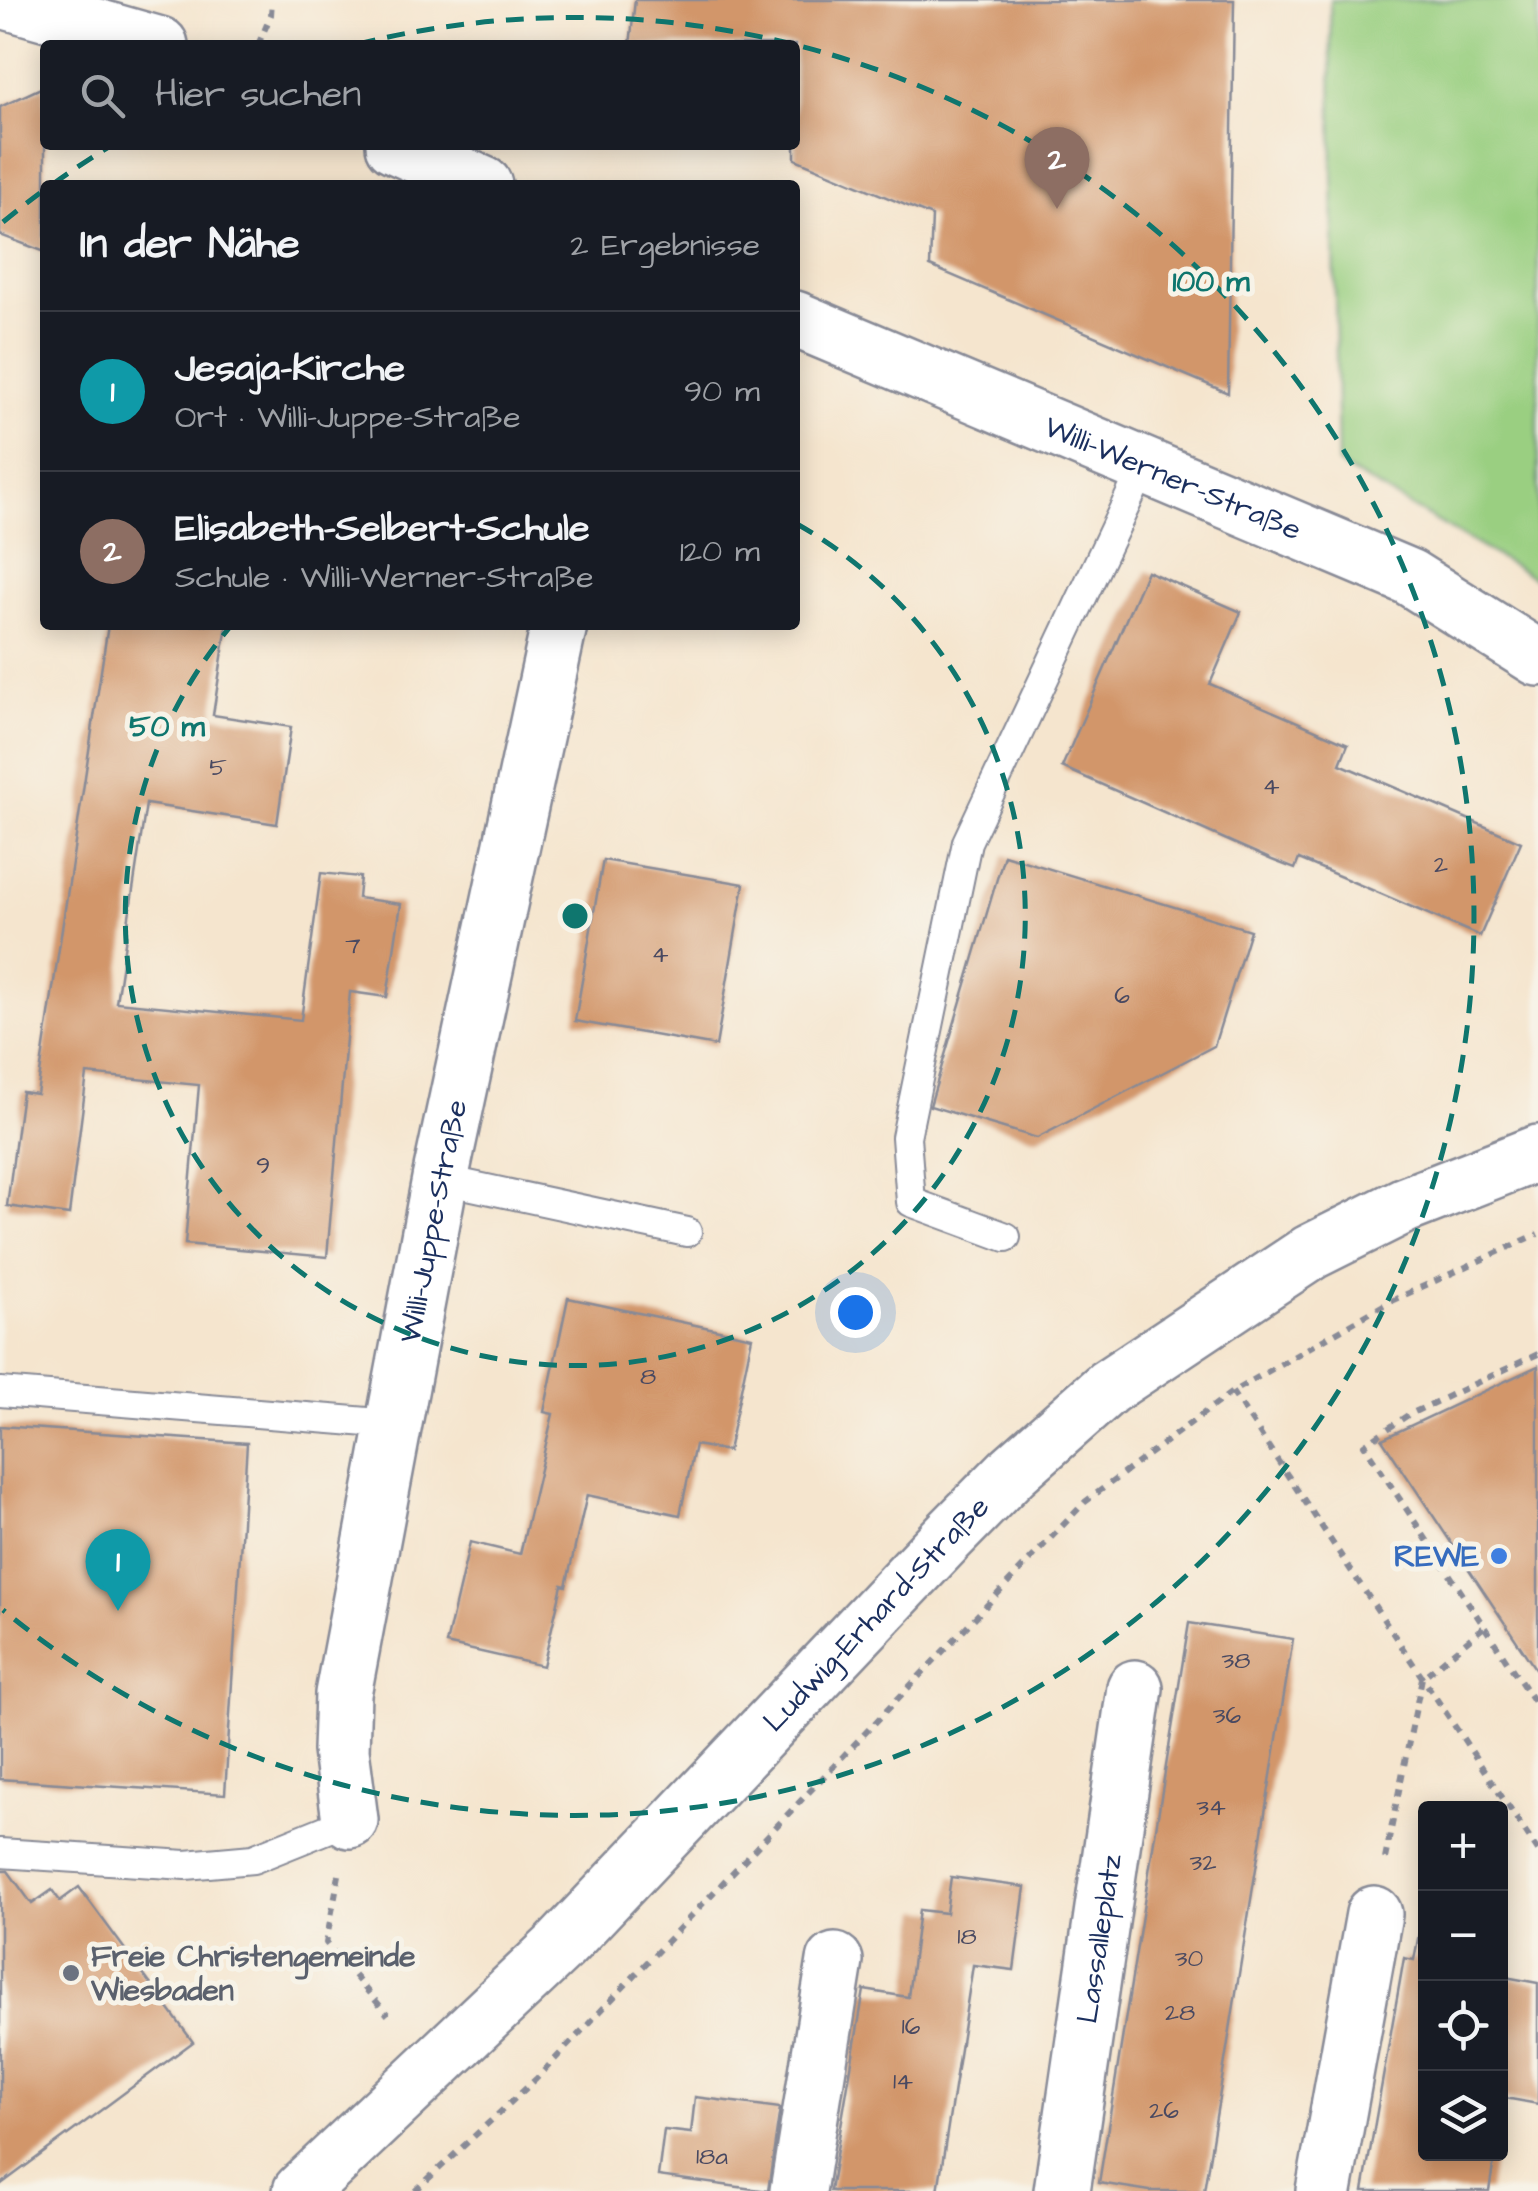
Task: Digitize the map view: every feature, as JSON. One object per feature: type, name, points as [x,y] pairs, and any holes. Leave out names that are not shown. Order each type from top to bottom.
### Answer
[{"type":"street","points":[[2,0],[142,40]]},
{"type":"street","points":[[110,0],[166,40]]},
{"type":"street","points":[[405,150],[473,180]]},
{"type":"street","name":"Willi-Werner-Straße","points":[[800,321],[1409,577],[1538,658]]},
{"type":"street","name":"Willi-Juppe-Straße","points":[[350,1820],[340,1750],[343,1694],[440,1178],[558,630]]},
{"type":"street","name":"Ludwig-Erhard-Straße","points":[[301,2191],[560,1946],[948,1537],[1014,1471],[1108,1387],[1311,1252],[1406,1206],[1538,1152]]},
{"type":"street","name":"Lassalleplatz","points":[[1062,2191],[1135,1688]]},
{"type":"street","points":[[1324,2191],[1374,1914]]},
{"type":"street","points":[[798,2191],[835,1960]]},
{"type":"lane","points":[[1006,1237],[911,1202],[906,1136],[967,842],[1144,466]]},
{"type":"lane","points":[[440,1178],[687,1232]]},
{"type":"lane","points":[[0,1392],[392,1424]]},
{"type":"lane","points":[[0,1852],[186,1865],[253,1859],[350,1820]]},
{"type":"path","points":[[260,40],[271,15],[272,0]]},
{"type":"path","points":[[416,2191],[536,2079],[1085,1502],[1232,1392],[1389,1302],[1538,1234]]},
{"type":"path","points":[[1538,1354],[1408,1414],[1364,1445],[1538,1708]]},
{"type":"path","points":[[1232,1392],[1538,1851]]},
{"type":"path","points":[[1374,1914],[1422,1678],[1484,1627]]},
{"type":"path","points":[[350,1820],[326,1943],[388,2014]]},
{"type":"green space","points":[[1330,0],[1538,0],[1538,580],[1338,464]]},
{"type":"building","points":[[635,0],[1234,0],[1228,393],[930,266],[932,216],[795,159],[795,150],[800,150],[800,40],[631,40]]},
{"type":"building","points":[[40,88],[40,150],[45,150],[45,180],[40,180],[40,250],[0,235],[0,107]]},
{"type":"building","points":[[1147,571],[1241,612],[1210,684],[1348,744],[1340,764],[1521,842],[1480,936],[1299,859],[1295,869],[1272,860],[1062,767]]},
{"type":"building","points":[[107,630],[226,630],[213,715],[291,727],[277,824],[146,804],[116,1002],[301,1020],[321,873],[360,877],[358,898],[401,904],[387,997],[350,992],[327,1257],[185,1244],[199,1085],[87,1074],[69,1215],[7,1206],[22,1092],[37,1094]]},
{"type":"building","points":[[1004,855],[1250,930],[1214,1046],[1037,1138],[930,1106]]},
{"type":"building","points":[[603,860],[744,884],[716,1046],[575,1021]]},
{"type":"building","points":[[568,1298],[752,1337],[728,1451],[695,1445],[680,1515],[587,1495],[543,1666],[446,1644],[470,1542],[520,1554],[553,1414],[544,1412]]},
{"type":"building","name":"REWE","points":[[1538,1366],[1538,1673],[1382,1439]]},
{"type":"building","points":[[0,1426],[247,1443],[225,1794],[0,1779]]},
{"type":"building","points":[[1189,1623],[1293,1639],[1204,2191],[1150,2191],[1099,2183]]},
{"type":"building","name":"Freie Christengemeinde Wiesbaden","points":[[0,1871],[8,1871],[32,1904],[52,1890],[60,1901],[79,1887],[193,2042],[0,2185]]},
{"type":"building","points":[[951,1877],[1025,1887],[1014,1970],[973,1965],[938,2191],[830,2191],[864,1990],[908,1997],[919,1910],[946,1913]]},
{"type":"building","points":[[1418,1939],[1418,2161],[1494,2161],[1489,2191],[1363,2191],[1404,1958],[1414,1960]]},
{"type":"building","points":[[1508,1977],[1538,1983],[1538,2104],[1508,2099]]},
{"type":"building","points":[[695,2097],[780,2108],[768,2191],[658,2176],[664,2130],[691,2133]]},
{"type":"place","name":"Elisabeth-Selbert-Schule","points":[[1057,209]]},
{"type":"place","name":"REWE","points":[[1499,1556]]},
{"type":"place","name":"Jesaja-Kirche","points":[[118,1611]]},
{"type":"place","name":"Freie Christengemeinde Wiesbaden","points":[[71,1973]]}]
